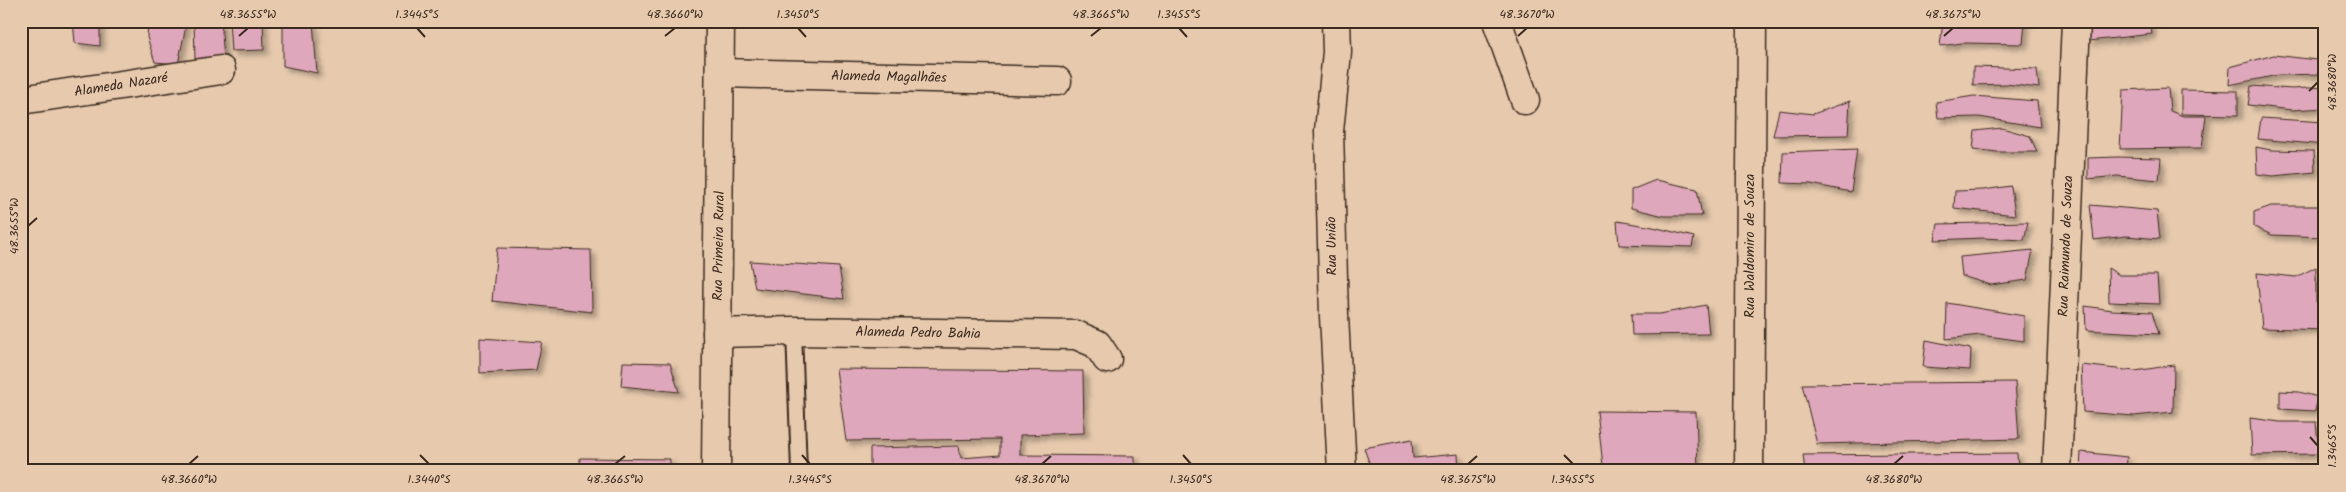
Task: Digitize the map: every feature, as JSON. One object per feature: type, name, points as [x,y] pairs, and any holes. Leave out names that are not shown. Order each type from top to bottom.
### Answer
[{"type":"street","name":"Rua Primeira Rural","points":[[716,471],[720,21]]},
{"type":"street","name":"Rua União","points":[[1336,21],[1337,52],[1329,131],[1334,316],[1342,471]]},
{"type":"street","points":[[1497,21],[1525,100]]},
{"type":"street","name":"Rua Waldomiro de Souza","points":[[1749,471],[1752,21]]},
{"type":"street","name":"Rua Raimundo de Souza","points":[[2057,471],[2076,21]]},
{"type":"street","name":"Alameda Nazaré","points":[[21,100],[221,70]]},
{"type":"street","name":"Alameda Magalhães","points":[[721,73],[1057,81]]},
{"type":"street","name":"Alameda Pedro Bahia","points":[[717,333],[794,331],[1076,335],[1097,344],[1107,359]]},
{"type":"lane","points":[[794,331],[799,471]]},
{"type":"building","points":[[73,21],[100,21],[100,46],[75,43]]},
{"type":"building","points":[[148,21],[187,21],[178,64],[155,62],[147,37]]},
{"type":"building","points":[[194,21],[221,21],[224,61],[195,60]]},
{"type":"building","points":[[229,21],[263,21],[264,50],[231,51]]},
{"type":"building","points":[[1943,21],[2025,21],[2023,44],[1962,43],[1940,46]]},
{"type":"building","points":[[2089,21],[2150,21],[2152,34],[2089,41]]},
{"type":"building","points":[[283,22],[313,22],[317,73],[283,66]]},
{"type":"building","points":[[2274,55],[2325,61],[2325,74],[2278,75],[2229,85],[2230,67]]},
{"type":"building","points":[[1973,67],[2037,69],[2039,88],[2006,84],[1973,85]]},
{"type":"building","points":[[2251,86],[2292,89],[2325,87],[2325,108],[2292,110],[2248,105]]},
{"type":"building","points":[[2168,88],[2170,111],[2183,116],[2206,116],[2202,148],[2120,149],[2123,90]]},
{"type":"building","points":[[2181,90],[2238,91],[2238,115],[2181,114]]},
{"type":"building","points":[[1974,96],[2037,101],[2040,127],[1979,117],[1938,118],[1936,102]]},
{"type":"building","points":[[1850,101],[1848,135],[1773,136],[1779,110],[1813,114]]},
{"type":"building","points":[[2261,118],[2325,122],[2325,145],[2258,139]]},
{"type":"building","points":[[2002,128],[2030,136],[2037,152],[1997,152],[1973,149],[1975,131]]},
{"type":"building","points":[[2256,147],[2271,150],[2314,151],[2315,172],[2273,176],[2257,174]]},
{"type":"building","points":[[1857,149],[1851,192],[1811,184],[1782,183],[1783,152]]},
{"type":"building","points":[[2088,158],[2161,158],[2159,180],[2117,176],[2088,179]]},
{"type":"building","points":[[1656,180],[1697,189],[1702,216],[1664,216],[1631,208],[1631,190]]},
{"type":"building","points":[[2011,186],[2015,215],[1954,208],[1955,191]]},
{"type":"building","points":[[2090,205],[2157,211],[2160,239],[2126,236],[2094,240]]},
{"type":"building","points":[[2271,206],[2325,206],[2325,237],[2272,235],[2254,227],[2254,212]]},
{"type":"building","points":[[1617,221],[1694,237],[1692,247],[1619,245]]},
{"type":"building","points":[[2028,222],[2024,240],[1982,238],[1935,240],[1938,224]]},
{"type":"building","points":[[497,248],[591,250],[592,312],[492,301]]},
{"type":"building","points":[[2033,250],[2027,280],[1991,285],[1962,276],[1960,257]]},
{"type":"building","points":[[750,261],[839,267],[844,299],[755,288]]},
{"type":"building","points":[[2316,267],[2316,301],[2325,321],[2325,330],[2262,328],[2257,273],[2296,277]]},
{"type":"building","points":[[2108,268],[2119,275],[2157,275],[2159,304],[2109,302]]},
{"type":"building","points":[[1947,303],[2024,316],[2024,341],[1980,335],[1946,339]]},
{"type":"building","points":[[1706,305],[1709,334],[1632,335],[1631,314],[1660,314]]},
{"type":"building","points":[[2085,306],[2112,310],[2152,312],[2159,334],[2086,330]]},
{"type":"building","points":[[480,338],[542,342],[536,370],[480,373]]},
{"type":"building","points":[[1926,340],[1971,349],[1970,370],[1923,367]]},
{"type":"building","points":[[623,362],[670,363],[679,392],[621,386]]},
{"type":"building","points":[[2081,365],[2135,371],[2174,365],[2173,412],[2134,416],[2083,412]]},
{"type":"building","points":[[836,369],[1083,371],[1084,433],[1020,435],[1020,455],[1135,456],[1135,471],[870,471],[870,448],[959,446],[961,458],[1000,455],[1000,439],[846,441]]},
{"type":"building","points":[[2015,382],[2019,439],[1817,444],[1802,384]]},
{"type":"building","points":[[2280,391],[2299,392],[2318,397],[2315,411],[2280,409]]},
{"type":"building","points":[[1597,411],[1696,412],[1698,470],[1603,466]]},
{"type":"building","points":[[2250,418],[2280,422],[2316,422],[2319,454],[2252,455]]},
{"type":"building","points":[[1412,439],[1413,458],[1458,454],[1459,471],[1372,471],[1364,448]]},
{"type":"building","points":[[2081,452],[2127,457],[2126,471],[2080,471]]},
{"type":"building","points":[[2017,453],[2018,471],[1805,471],[1803,455]]},
{"type":"building","points":[[580,458],[670,459],[670,471],[580,471]]}]
